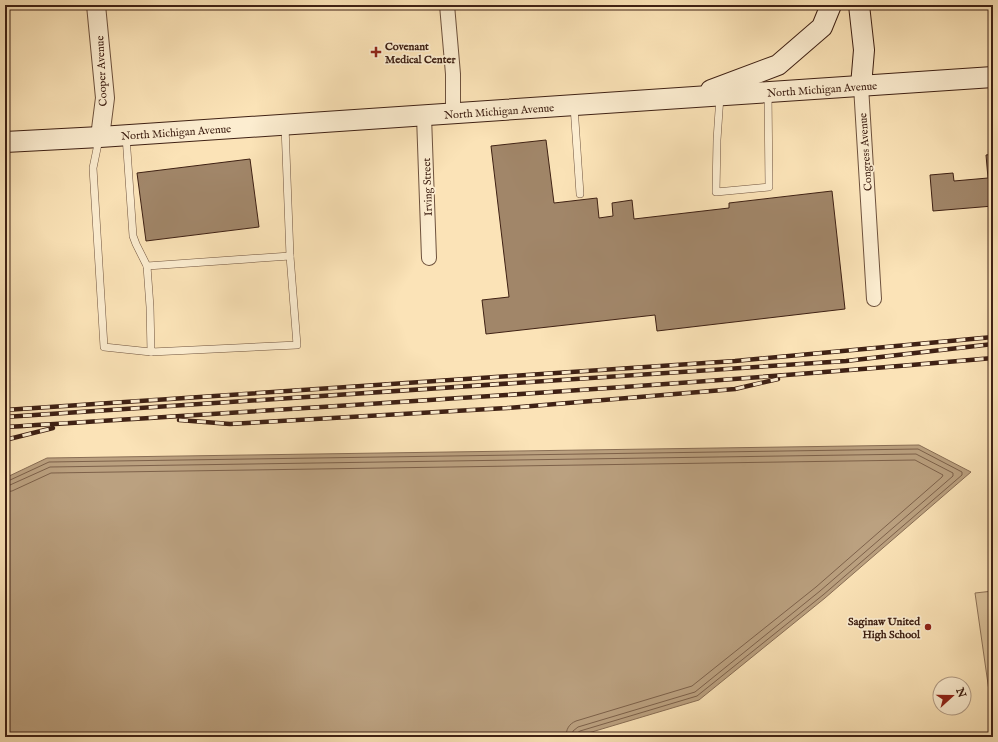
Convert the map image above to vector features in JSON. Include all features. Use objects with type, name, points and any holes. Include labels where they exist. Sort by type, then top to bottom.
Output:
[{"type":"main road","points":[[688,98],[778,65],[822,27],[831,5]]},
{"type":"main road","name":"Congress Avenue","points":[[859,5],[864,50],[861,86]]},
{"type":"main road","name":"North Michigan Avenue","points":[[5,142],[424,116],[993,77]]},
{"type":"street","name":"Cooper Avenue","points":[[96,5],[105,98],[100,137]]},
{"type":"street","points":[[447,5],[453,74],[453,114]]},
{"type":"street","name":"Congress Avenue","points":[[861,86],[874,298]]},
{"type":"street","name":"Irving Street","points":[[424,116],[429,258]]},
{"type":"lane","points":[[720,96],[716,192],[769,187],[768,92]]},
{"type":"lane","points":[[574,106],[580,194]]},
{"type":"lane","points":[[100,137],[93,168],[104,347],[151,352],[297,345],[290,256],[285,125]]},
{"type":"lane","points":[[126,135],[133,236],[147,266],[151,352]]},
{"type":"lane","points":[[147,266],[290,256]]},
{"type":"shaded area","points":[[993,591],[993,719],[975,593]]},
{"type":"water","points":[[919,445],[971,472],[825,598],[699,700],[575,737],[5,737],[5,478],[47,458]]},
{"type":"building","points":[[546,140],[554,203],[597,198],[599,218],[613,216],[612,203],[632,200],[634,219],[729,208],[729,203],[832,191],[845,309],[657,331],[655,315],[486,334],[482,300],[509,297],[491,146]]},
{"type":"building","points":[[993,154],[993,206],[933,211],[930,175],[953,173],[954,181],[988,178],[986,155]]},
{"type":"building","points":[[250,159],[259,227],[146,241],[137,173]]},
{"type":"railway","points":[[5,410],[735,361],[993,337]]},
{"type":"railway","points":[[5,417],[846,361],[993,344]]},
{"type":"railway","points":[[5,427],[623,387],[993,358]]},
{"type":"railway","points":[[179,420],[230,424],[507,408],[735,389],[778,379]]},
{"type":"railway","points":[[5,440],[53,428]]},
{"type":"place","name":"Covenant Medical Center","points":[[376,52]]},
{"type":"place","name":"Saginaw United High School","points":[[928,627]]}]
